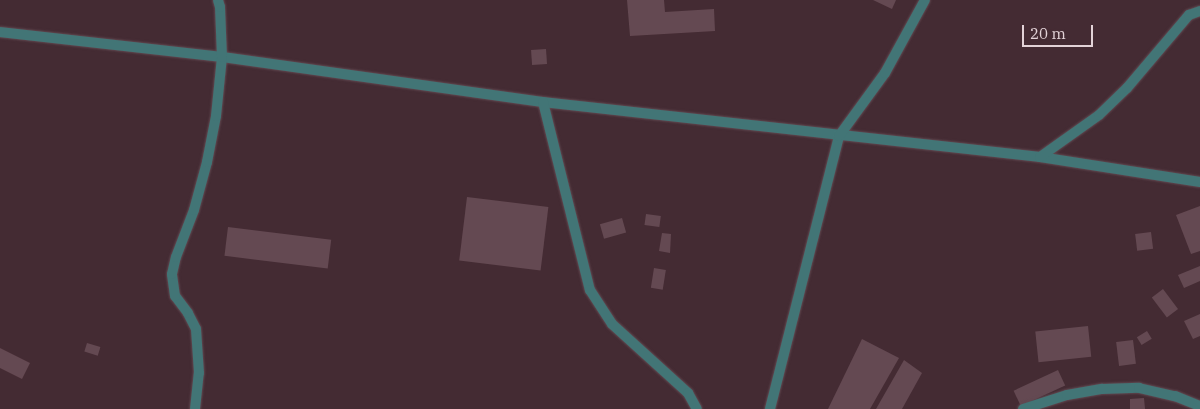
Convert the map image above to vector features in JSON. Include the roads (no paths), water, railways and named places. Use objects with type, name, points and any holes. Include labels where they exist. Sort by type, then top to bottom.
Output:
[{"type":"street","points":[[195,409],[199,373],[196,329],[188,313],[175,296],[172,274],[176,257],[194,210],[207,162],[216,116],[222,57],[220,7],[218,0]]},
{"type":"street","points":[[770,409],[839,136],[885,73],[925,0]]},
{"type":"street","points":[[1040,157],[1099,115],[1127,88],[1189,15],[1200,11]]},
{"type":"street","points":[[0,32],[222,57],[543,102],[1040,157],[1200,182]]},
{"type":"street","points":[[543,102],[590,290],[612,324],[688,394],[697,409]]},
{"type":"street","points":[[1023,409],[1067,395],[1102,389],[1139,388],[1175,396],[1200,406]]}]
